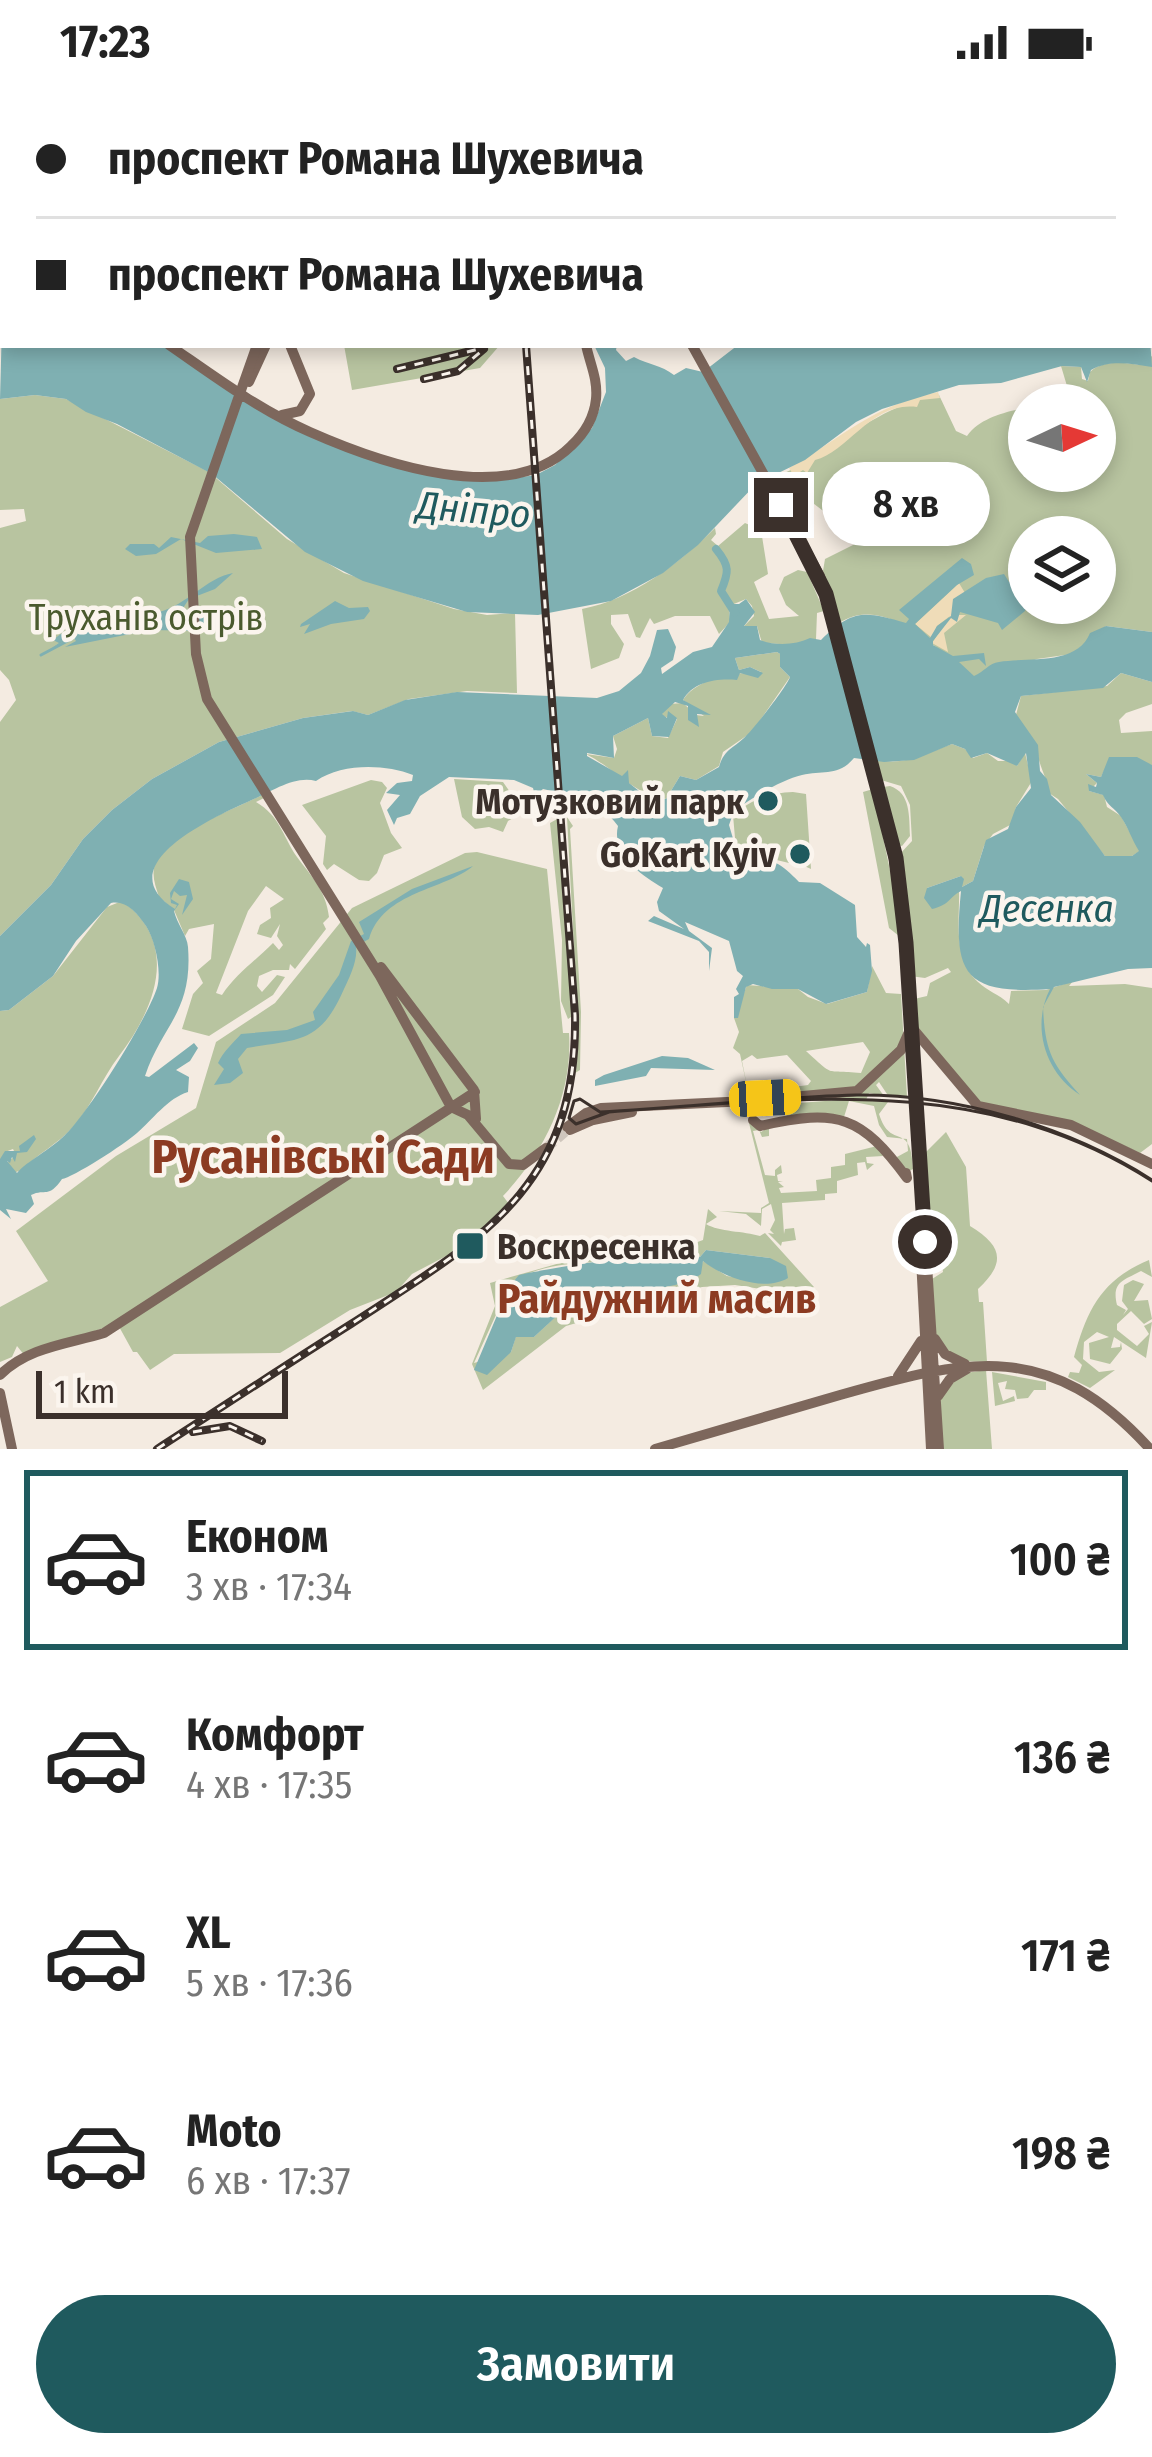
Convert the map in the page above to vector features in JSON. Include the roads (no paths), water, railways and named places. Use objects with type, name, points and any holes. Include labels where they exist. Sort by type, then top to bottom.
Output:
[{"type":"main road","points":[[176,348],[279,417],[312,433],[422,470],[483,476],[538,469],[558,458],[582,434],[597,392],[585,348]]},
{"type":"main road","points":[[177,348],[282,415],[326,435],[431,467],[484,472],[537,466],[572,440],[590,414],[593,384],[585,348]]},
{"type":"main road","points":[[260,348],[195,539],[202,671],[220,715],[483,1131],[508,1156],[531,1156],[548,1145]]},
{"type":"main road","points":[[260,348],[190,537],[199,673],[219,722],[366,949]]},
{"type":"main road","points":[[282,415],[298,413],[309,398],[308,384],[291,348]]},
{"type":"main road","points":[[692,348],[816,577],[879,793],[896,880],[910,1027],[935,1445]]},
{"type":"main road","points":[[382,975],[465,1104]]},
{"type":"main road","points":[[910,1027],[905,1052],[909,1174],[923,1255]]},
{"type":"main road","points":[[910,1027],[978,1106],[1071,1125],[1152,1164]]},
{"type":"main road","points":[[759,1115],[857,1091],[905,1052]]},
{"type":"main road","points":[[0,1375],[14,1362],[50,1346],[104,1333],[465,1104]]},
{"type":"main road","points":[[566,1130],[596,1109],[835,1118],[866,1130],[909,1174]]},
{"type":"main road","points":[[928,1332],[946,1354],[968,1367]]},
{"type":"main road","points":[[665,1449],[787,1418],[893,1381],[928,1332]]},
{"type":"main road","points":[[932,1401],[950,1379],[968,1367]]},
{"type":"main road","points":[[655,1449],[804,1400],[968,1367],[1011,1369],[1072,1387],[1102,1406],[1148,1449]]},
{"type":"main road","points":[[893,1381],[916,1385],[932,1401]]},
{"type":"main road","points":[[0,1394],[12,1449]]},
{"type":"water","name":"Дніпро","points":[[1,348],[166,348],[232,392],[395,467],[515,478],[536,475],[555,465],[592,428],[606,392],[605,368],[595,348],[616,348],[626,361],[634,357],[674,375],[686,368],[703,372],[734,348],[1151,348],[1152,367],[1106,364],[1091,370],[1087,382],[1081,367],[1062,366],[1001,383],[959,385],[882,409],[805,460],[756,484],[698,545],[663,573],[611,601],[538,615],[467,612],[363,581],[305,552],[212,474],[117,424],[66,399],[35,395],[0,399]]},
{"type":"water","points":[[234,534],[257,537],[262,549],[216,553],[181,539],[200,543],[208,536]]},
{"type":"water","points":[[171,537],[181,539],[156,554],[136,556],[125,549],[130,544],[159,548]]},
{"type":"water","name":"Десенка","points":[[962,558],[971,564],[974,575],[915,624],[930,638],[951,616],[953,599],[986,578],[1004,574],[1009,624],[1002,630],[998,623],[960,612],[957,622],[951,618],[933,641],[953,656],[984,653],[986,666],[979,659],[959,662],[974,676],[995,663],[1074,651],[1090,633],[1106,626],[1152,632],[1152,682],[1121,673],[1103,688],[1021,696],[1015,712],[1038,745],[1040,771],[1051,795],[1080,822],[1105,856],[1132,856],[1139,851],[1103,795],[1089,791],[1088,784],[1096,787],[1097,783],[1086,774],[1101,777],[1109,757],[1137,757],[1152,765],[1152,968],[1054,987],[1044,1005],[1050,989],[998,988],[970,973],[959,942],[961,891],[932,909],[924,898],[927,888],[961,876],[962,887],[973,881],[986,840],[1008,829],[1016,807],[1031,788],[1026,753],[1017,766],[987,753],[971,758],[965,749],[952,744],[914,760],[854,758],[836,770],[785,781],[734,811],[729,825],[737,852],[776,863],[799,882],[820,883],[855,905],[857,937],[866,947],[870,945],[872,971],[867,992],[826,1004],[798,989],[753,984],[746,987],[738,1018],[734,1018],[734,997],[743,976],[737,971],[729,941],[685,922],[689,931],[712,948],[709,971],[709,952],[699,941],[648,921],[654,916],[684,929],[659,911],[663,888],[630,863],[619,846],[618,826],[594,804],[543,789],[535,796],[533,788],[514,780],[449,777],[420,796],[410,814],[397,818],[394,825],[387,810],[400,795],[386,793],[397,783],[412,781],[413,775],[377,767],[351,768],[316,781],[284,785],[216,817],[159,859],[152,876],[157,892],[175,909],[177,905],[171,903],[170,893],[179,879],[189,882],[193,899],[182,915],[187,895],[174,891],[171,899],[179,904],[174,911],[188,947],[186,987],[145,1076],[194,1043],[198,1048],[190,1061],[176,1070],[189,1077],[188,1092],[111,1152],[62,1179],[50,1191],[31,1195],[34,1204],[26,1213],[6,1209],[11,1219],[0,1210],[0,1159],[5,1151],[20,1151],[19,1146],[34,1135],[27,1152],[17,1153],[15,1162],[12,1157],[7,1161],[17,1173],[75,1123],[142,1021],[159,973],[146,926],[126,906],[111,903],[76,941],[53,976],[9,1010],[0,1011],[0,936],[51,885],[83,839],[152,779],[219,742],[303,718],[353,711],[368,715],[405,700],[457,692],[597,698],[619,691],[641,673],[657,630],[668,629],[676,647],[673,660],[661,668],[662,674],[693,652],[712,647],[729,622],[730,604],[746,599],[755,612],[744,626],[757,626],[760,640],[779,644],[821,640],[860,615],[906,623],[909,619],[899,610]],"holes":[[[777,652],[780,667],[790,677],[761,719],[726,753],[719,767],[696,780],[680,776],[666,799],[648,798],[629,783],[628,770],[622,776],[587,756],[614,758],[613,736],[648,718],[652,736],[669,737],[677,718],[668,711],[667,718],[662,714],[675,702],[688,706],[688,720],[699,727],[697,714],[711,715],[683,700],[693,689],[713,681],[737,680],[740,673],[758,678],[763,673],[750,667],[739,670],[735,658]]]},
{"type":"water","points":[[233,573],[215,589],[189,599],[183,608],[187,610],[181,616],[217,618],[224,624],[208,631],[150,630],[65,647],[76,641],[73,636],[49,650],[59,643],[53,640],[78,625],[159,612]]},
{"type":"water","points":[[335,601],[370,611],[364,619],[304,634],[310,624],[301,624]]},
{"type":"water","points":[[473,866],[387,911],[369,939],[356,946],[344,989],[316,1029],[294,1040],[247,1048],[238,1059],[243,1073],[230,1083],[214,1085],[224,1069],[220,1059],[241,1034],[287,1030],[315,1020],[313,1012],[339,975],[351,941],[364,934],[359,922],[412,889]]},
{"type":"water","points":[[1043,1010],[1051,1055],[1080,1095],[1050,1062]]},
{"type":"water","points":[[662,1056],[688,1058],[715,1070],[651,1068],[646,1076],[595,1086],[595,1080],[604,1075]]},
{"type":"water","points":[[706,1250],[770,1258],[786,1266],[788,1278],[768,1284],[745,1281],[703,1261],[701,1274],[677,1285],[631,1290],[588,1287],[534,1337],[516,1337],[511,1352],[487,1375],[474,1370],[509,1287],[519,1275],[641,1256],[700,1257]]},
{"type":"waterway","points":[[716,549],[727,569],[721,591],[735,613]]},
{"type":"waterway","points":[[41,655],[75,637]]},
{"type":"tunnel","points":[[546,1148],[565,1132]]},
{"type":"tram line","points":[[1152,1180],[1119,1161],[1084,1144],[1048,1129],[933,1100],[824,1096],[600,1112],[580,1099],[574,1101],[569,1118],[576,1124],[609,1112],[820,1099],[956,1108],[1023,1123],[1088,1146],[1152,1181]]},
{"type":"railway","points":[[157,1449],[398,1294],[479,1235],[539,1167],[559,1124],[572,1075],[575,1015],[526,348]]},
{"type":"railway","points":[[397,369],[479,349]]},
{"type":"railway","points":[[424,379],[458,371],[484,349]]},
{"type":"railway","points":[[193,1432],[230,1426],[262,1441]]},
{"type":"place","name":"Мотузковий парк","points":[[768,801]]},
{"type":"place","name":"GoKart Kyiv","points":[[800,854]]},
{"type":"place","name":"Воскресенка","points":[[470,1246]]},
{"type":"district","name":"Русанівські Сади","points":[[323,1156]]},
{"type":"district","name":"Райдужний масив","points":[[657,1298]]},
{"type":"park label","name":"Труханів острів","points":[[146,617]]}]
